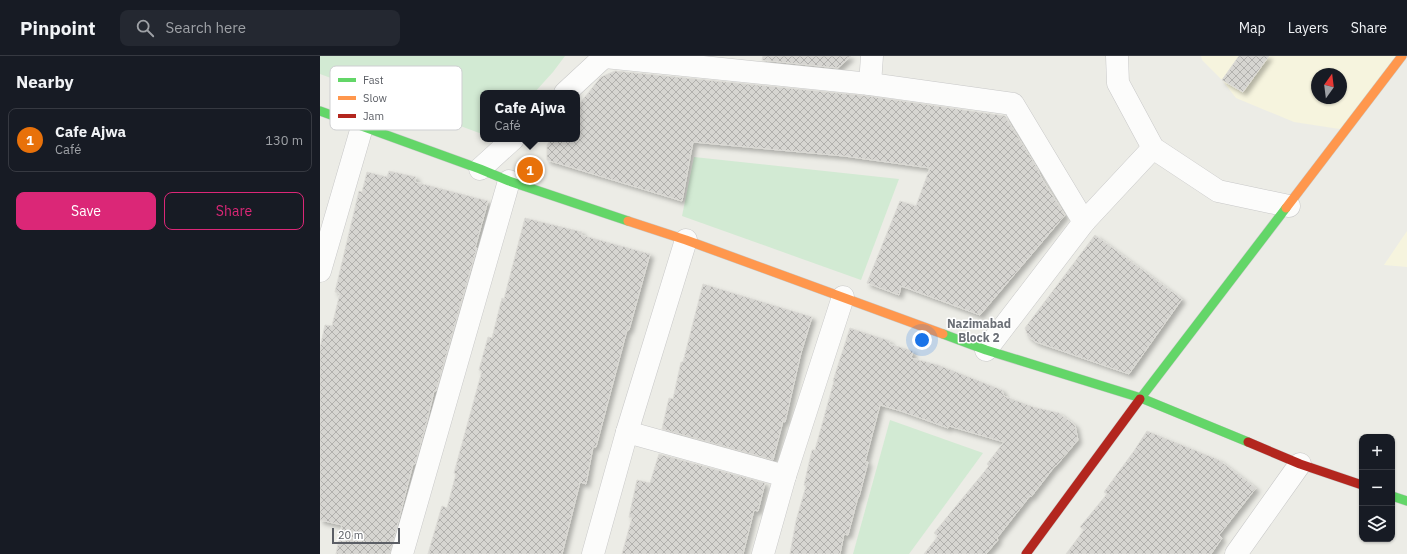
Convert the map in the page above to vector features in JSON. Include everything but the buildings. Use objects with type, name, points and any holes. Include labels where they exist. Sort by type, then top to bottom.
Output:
[{"type":"street","points":[[870,84],[872,56]]},
{"type":"street","points":[[1117,56],[1118,83],[1153,148],[1218,191],[1289,206]]},
{"type":"street","points":[[1026,554],[1141,398],[1402,56]]},
{"type":"street","points":[[568,90],[605,57],[870,84],[1013,104],[1084,222]]},
{"type":"street","points":[[320,111],[330,115]]},
{"type":"street","points":[[320,271],[361,130]]},
{"type":"street","points":[[370,130],[480,169],[509,181],[686,240],[986,350],[1141,398],[1300,464],[1359,484]]},
{"type":"street","points":[[480,169],[510,142]]},
{"type":"street","points":[[986,350],[1084,222],[1153,148]]},
{"type":"street","points":[[402,554],[509,181]]},
{"type":"street","points":[[593,554],[627,432],[686,240]]},
{"type":"street","points":[[764,554],[785,476],[844,297]]},
{"type":"street","points":[[627,432],[785,476]]},
{"type":"street","points":[[1236,554],[1300,464]]},
{"type":"street","points":[[1395,497],[1407,501]]},
{"type":"shaded area","points":[[1201,56],[1402,56],[1346,130],[1294,122],[1236,98],[1222,80],[1202,60]]},
{"type":"shaded area","points":[[1407,231],[1407,267],[1384,265]]},
{"type":"green space","points":[[320,56],[565,56],[537,90],[480,90],[480,133],[462,127],[462,66],[330,66],[330,78],[320,74]]},
{"type":"green space","points":[[694,157],[899,179],[861,280],[682,216]]},
{"type":"green space","points":[[890,420],[983,453],[909,554],[853,554]]},
{"type":"traffic: fast","points":[[320,111],[330,115]]},
{"type":"traffic: fast","points":[[372,130],[509,181],[628,221]]},
{"type":"traffic: fast","points":[[1140,399],[1286,208]]},
{"type":"traffic: fast","points":[[943,334],[986,350],[1141,398],[1248,442]]},
{"type":"traffic: fast","points":[[1395,497],[1407,501]]},
{"type":"traffic: slow","points":[[1286,208],[1402,56]]},
{"type":"traffic: slow","points":[[628,221],[686,240],[943,334]]},
{"type":"traffic: jam","points":[[1026,554],[1140,399]]},
{"type":"traffic: jam","points":[[1248,442],[1300,464],[1359,484]]},
{"type":"place","name":"Cafe Ajwa","points":[[530,170]]},
{"type":"district","name":"Nazimabad Block 2","points":[[979,330]]}]
